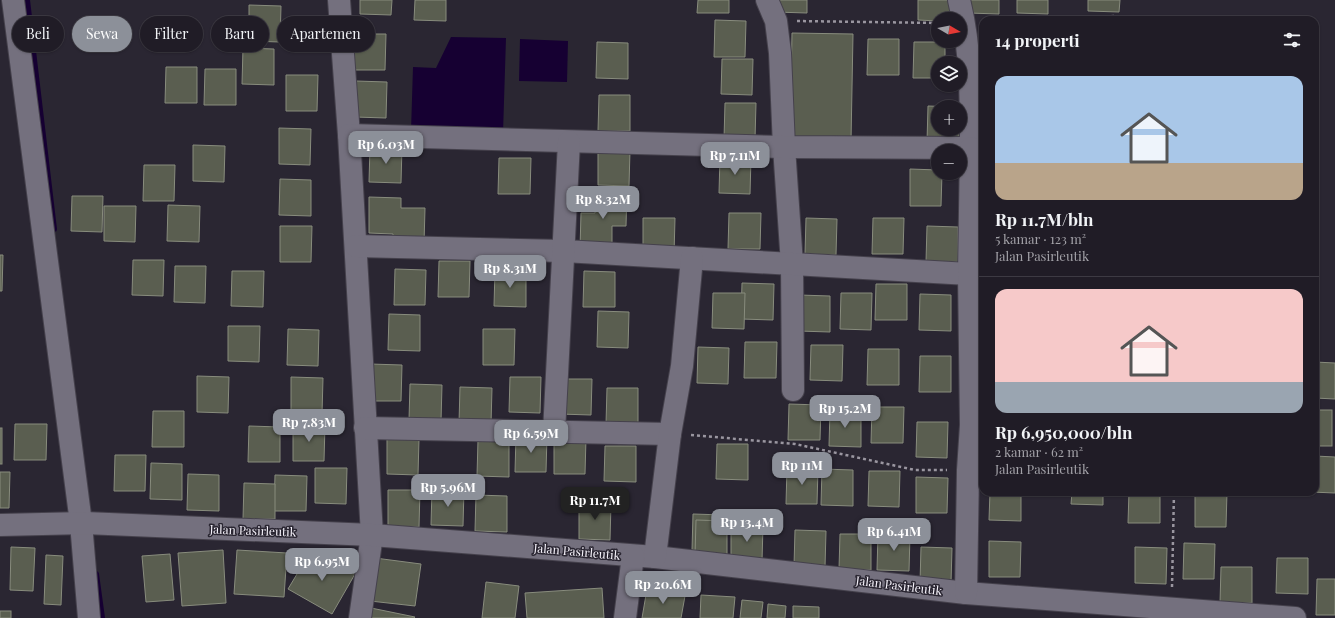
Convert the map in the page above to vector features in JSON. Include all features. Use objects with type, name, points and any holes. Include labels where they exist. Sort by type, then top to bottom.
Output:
[{"type":"street","points":[[13,0],[83,523],[89,618]]},
{"type":"street","points":[[339,0],[356,246],[372,535],[360,618]]},
{"type":"street","points":[[767,0],[776,21],[780,53],[784,147],[792,264],[792,390]]},
{"type":"street","points":[[959,0],[965,23],[971,89],[969,274],[971,425],[968,470],[966,593]]},
{"type":"street","points":[[349,135],[784,147],[971,148]]},
{"type":"street","points":[[554,432],[569,142]]},
{"type":"street","points":[[356,246],[564,251],[969,274]]},
{"type":"street","points":[[655,557],[670,434],[682,366],[692,258]]},
{"type":"street","points":[[366,428],[670,434]]},
{"type":"street","name":"Jalan Pasirleutik","points":[[0,525],[83,523],[372,535],[655,557],[966,593],[1295,618]]},
{"type":"street","points":[[625,618],[633,556]]},
{"type":"path","points":[[776,21],[931,23]]},
{"type":"path","points":[[670,434],[795,444],[915,470],[968,470]]},
{"type":"path","points":[[1171,608],[1174,496]]},
{"type":"shaded area","points":[[451,37],[506,38],[503,133],[411,131],[413,67],[436,68]]},
{"type":"shaded area","points":[[520,39],[568,41],[567,82],[519,81]]},
{"type":"building","points":[[360,0],[392,0],[391,15],[360,14]]},
{"type":"building","points":[[415,0],[446,0],[446,21],[414,20]]},
{"type":"building","points":[[698,0],[729,0],[729,13],[697,13]]},
{"type":"building","points":[[776,0],[807,0],[807,13],[775,12]]},
{"type":"building","points":[[918,0],[950,0],[949,12],[931,12],[931,21],[918,20]]},
{"type":"building","points":[[968,0],[999,0],[999,14],[968,13]]},
{"type":"building","points":[[1017,0],[1048,0],[1048,14],[1017,13]]},
{"type":"building","points":[[1088,0],[1120,0],[1119,12],[1088,11]]},
{"type":"building","points":[[249,5],[281,6],[281,16],[277,16],[277,42],[269,42],[269,16],[249,16]]},
{"type":"building","points":[[715,20],[746,21],[745,57],[714,57]]},
{"type":"building","points":[[792,33],[853,34],[851,141],[790,141]]},
{"type":"building","points":[[375,34],[386,34],[385,70],[354,70],[354,52],[375,52]]},
{"type":"building","points":[[868,39],[899,39],[899,75],[867,75]]},
{"type":"building","points":[[597,42],[628,43],[628,79],[596,78]]},
{"type":"building","points":[[914,42],[931,42],[931,48],[945,48],[945,56],[931,56],[931,78],[913,78]]},
{"type":"building","points":[[269,49],[274,49],[274,85],[242,84],[243,52],[269,52]]},
{"type":"building","points":[[722,59],[753,59],[752,95],[721,94]]},
{"type":"building","points":[[166,67],[197,67],[197,103],[165,103]]},
{"type":"building","points":[[205,69],[236,69],[236,105],[204,105]]},
{"type":"building","points":[[286,75],[318,75],[317,111],[286,111]]},
{"type":"building","points":[[356,81],[387,82],[386,118],[355,117]]},
{"type":"building","points":[[599,95],[630,95],[630,131],[598,131]]},
{"type":"building","points":[[725,103],[756,103],[755,139],[724,139]]},
{"type":"building","points":[[928,106],[931,106],[931,136],[959,136],[959,143],[927,142]]},
{"type":"building","points":[[279,128],[311,129],[310,165],[279,164]]},
{"type":"building","points":[[193,145],[225,146],[224,182],[193,181]]},
{"type":"building","points":[[370,147],[402,147],[401,183],[369,182]]},
{"type":"building","points":[[598,149],[630,150],[629,186],[598,185]]},
{"type":"building","points":[[720,157],[751,158],[750,194],[719,193]]},
{"type":"building","points":[[499,158],[531,158],[530,194],[498,194]]},
{"type":"building","points":[[144,165],[175,165],[174,201],[143,201]]},
{"type":"building","points":[[910,169],[931,170],[931,180],[942,180],[941,206],[910,206]]},
{"type":"building","points":[[280,179],[311,180],[311,216],[279,215]]},
{"type":"building","points":[[595,190],[627,191],[626,226],[612,226],[612,250],[580,249],[581,213],[595,213]]},
{"type":"building","points":[[72,196],[103,196],[102,232],[71,231]]},
{"type":"building","points":[[369,197],[401,198],[401,208],[425,208],[424,244],[393,244],[393,234],[369,233]]},
{"type":"building","points":[[168,205],[200,206],[199,242],[167,241]]},
{"type":"building","points":[[104,206],[136,206],[135,242],[104,241]]},
{"type":"building","points":[[729,213],[761,213],[760,249],[728,249]]},
{"type":"building","points":[[643,218],[675,218],[674,255],[643,254]]},
{"type":"building","points":[[806,218],[837,219],[836,255],[805,254]]},
{"type":"building","points":[[873,218],[904,218],[903,254],[872,254]]},
{"type":"building","points":[[280,226],[312,226],[311,262],[280,262]]},
{"type":"building","points":[[927,226],[958,227],[958,262],[926,262]]},
{"type":"building","points":[[0,255],[3,255],[2,291],[0,291]]},
{"type":"building","points":[[133,260],[164,260],[163,296],[132,295]]},
{"type":"building","points":[[439,261],[470,261],[469,297],[438,297]]},
{"type":"building","points":[[175,266],[206,266],[205,303],[174,302]]},
{"type":"building","points":[[395,269],[426,270],[425,305],[394,305]]},
{"type":"building","points":[[495,270],[526,271],[526,307],[494,306]]},
{"type":"building","points":[[232,271],[264,271],[263,307],[231,306]]},
{"type":"building","points":[[584,271],[615,272],[615,307],[583,307]]},
{"type":"building","points":[[742,283],[774,284],[773,320],[741,319]]},
{"type":"building","points":[[876,284],[907,284],[907,320],[875,320]]},
{"type":"building","points":[[713,293],[745,293],[744,329],[712,328]]},
{"type":"building","points":[[841,293],[872,293],[871,330],[840,329]]},
{"type":"building","points":[[920,294],[951,295],[951,331],[919,330]]},
{"type":"building","points":[[799,295],[830,296],[830,332],[798,331]]},
{"type":"building","points":[[598,311],[629,312],[628,348],[597,347]]},
{"type":"building","points":[[389,314],[420,315],[420,351],[388,350]]},
{"type":"building","points":[[228,326],[260,326],[259,362],[228,361]]},
{"type":"building","points":[[288,329],[319,330],[318,366],[287,365]]},
{"type":"building","points":[[483,329],[515,329],[514,365],[483,365]]},
{"type":"building","points":[[745,342],[777,342],[776,378],[744,378]]},
{"type":"building","points":[[811,345],[843,345],[842,381],[810,380]]},
{"type":"building","points":[[698,347],[729,348],[728,384],[697,383]]},
{"type":"building","points":[[868,349],[899,349],[899,385],[867,385]]},
{"type":"building","points":[[920,356],[951,356],[951,392],[919,392]]},
{"type":"building","points":[[1319,362],[1335,363],[1335,399],[1319,398]]},
{"type":"building","points":[[370,364],[402,365],[401,401],[370,401]]},
{"type":"building","points":[[197,376],[229,377],[228,413],[197,412]]},
{"type":"building","points":[[291,377],[323,378],[322,414],[291,413]]},
{"type":"building","points":[[510,377],[541,377],[540,413],[509,412]]},
{"type":"building","points":[[560,379],[592,379],[591,415],[559,414]]},
{"type":"building","points":[[410,384],[442,385],[441,421],[409,420]]},
{"type":"building","points":[[460,387],[492,388],[491,424],[459,423]]},
{"type":"building","points":[[607,388],[638,388],[638,424],[606,424]]},
{"type":"building","points":[[789,404],[821,405],[820,440],[788,440]]},
{"type":"building","points":[[872,407],[904,407],[903,443],[871,443]]},
{"type":"building","points":[[830,410],[861,411],[861,447],[829,446]]},
{"type":"building","points":[[1319,410],[1332,410],[1332,446],[1319,446]]},
{"type":"building","points":[[153,411],[184,411],[184,447],[152,447]]},
{"type":"building","points":[[917,422],[948,422],[947,458],[916,457]]},
{"type":"building","points":[[15,424],[47,424],[46,460],[14,460]]},
{"type":"building","points":[[293,424],[325,425],[324,461],[293,461]]},
{"type":"building","points":[[249,426],[280,427],[280,462],[248,462]]},
{"type":"building","points":[[0,428],[2,428],[2,464],[0,464]]},
{"type":"building","points":[[516,436],[547,436],[546,472],[515,472]]},
{"type":"building","points":[[387,438],[419,439],[418,475],[387,474]]},
{"type":"building","points":[[554,438],[586,438],[585,474],[554,474]]},
{"type":"building","points":[[478,440],[509,441],[509,477],[477,476]]},
{"type":"building","points":[[717,444],[748,444],[748,480],[716,479]]},
{"type":"building","points":[[605,446],[636,446],[636,482],[604,481]]},
{"type":"building","points":[[115,455],[146,455],[145,491],[114,491]]},
{"type":"building","points":[[1319,456],[1335,457],[1335,493],[1319,492]]},
{"type":"building","points":[[151,463],[182,464],[182,500],[150,499]]},
{"type":"building","points":[[315,468],[347,468],[346,504],[315,503]]},
{"type":"building","points":[[787,468],[818,469],[817,504],[786,504]]},
{"type":"building","points":[[822,469],[853,470],[853,506],[821,505]]},
{"type":"building","points":[[869,471],[900,471],[899,507],[868,506]]},
{"type":"building","points":[[0,472],[10,472],[9,508],[0,508]]},
{"type":"building","points":[[188,474],[219,475],[219,511],[187,510]]},
{"type":"building","points":[[275,475],[307,476],[306,511],[274,511]]},
{"type":"building","points":[[916,477],[948,478],[947,513],[916,513]]},
{"type":"building","points":[[244,483],[275,484],[275,519],[243,519]]},
{"type":"building","points":[[388,490],[420,490],[419,527],[388,526]]},
{"type":"building","points":[[432,490],[464,490],[463,526],[431,525]]},
{"type":"building","points":[[476,495],[507,496],[507,532],[475,531]]},
{"type":"building","points":[[990,496],[1021,496],[1021,521],[989,520]]},
{"type":"building","points":[[1072,496],[1103,496],[1103,505],[1071,504]]},
{"type":"building","points":[[1129,496],[1160,496],[1160,523],[1128,523]]},
{"type":"building","points":[[1195,496],[1227,496],[1226,527],[1195,527]]},
{"type":"building","points":[[579,503],[611,504],[610,540],[579,539]]},
{"type":"building","points":[[693,514],[724,515],[723,551],[692,550]]},
{"type":"building","points":[[696,520],[727,521],[727,556],[695,556]]},
{"type":"building","points":[[731,525],[763,526],[762,561],[731,561]]},
{"type":"building","points":[[795,530],[826,531],[825,567],[794,566]]},
{"type":"building","points":[[840,534],[871,534],[871,570],[839,569]]},
{"type":"building","points":[[878,534],[910,535],[909,571],[877,570]]},
{"type":"building","points":[[989,541],[1021,542],[1020,577],[989,577]]},
{"type":"building","points":[[1184,543],[1215,544],[1214,579],[1183,579]]},
{"type":"building","points":[[11,547],[35,548],[33,591],[10,590]]},
{"type":"building","points":[[921,547],[952,548],[951,583],[920,583]]},
{"type":"building","points":[[1135,547],[1167,548],[1166,584],[1135,583]]},
{"type":"building","points":[[312,549],[355,574],[332,614],[288,589]]},
{"type":"building","points":[[223,550],[226,603],[182,606],[178,553]]},
{"type":"building","points":[[237,550],[287,553],[284,597],[234,594]]},
{"type":"building","points":[[170,554],[174,600],[146,602],[142,556]]},
{"type":"building","points":[[46,555],[63,556],[61,605],[44,604]]},
{"type":"building","points":[[375,558],[421,564],[415,606],[370,601]]},
{"type":"building","points":[[1277,558],[1308,558],[1308,594],[1276,593]]},
{"type":"building","points":[[1221,567],[1252,567],[1252,603],[1220,603]]},
{"type":"building","points":[[1317,579],[1335,579],[1335,615],[1316,615]]},
{"type":"building","points":[[486,582],[519,586],[515,618],[482,618]]},
{"type":"building","points":[[602,588],[604,618],[527,618],[525,593]]},
{"type":"building","points":[[647,589],[685,596],[681,618],[642,618]]},
{"type":"building","points":[[701,595],[735,597],[733,618],[700,618]]},
{"type":"building","points":[[742,600],[763,602],[761,618],[740,618]]},
{"type":"building","points":[[768,604],[786,606],[785,618],[767,618]]},
{"type":"building","points":[[793,606],[819,607],[819,618],[793,618]]},
{"type":"building","points":[[371,608],[415,617],[369,618]]},
{"type":"building","points":[[0,611],[11,611],[11,618],[0,618]]},
{"type":"waterway","points":[[27,0],[54,229]]},
{"type":"waterway","points":[[96,574],[102,618]]}]
